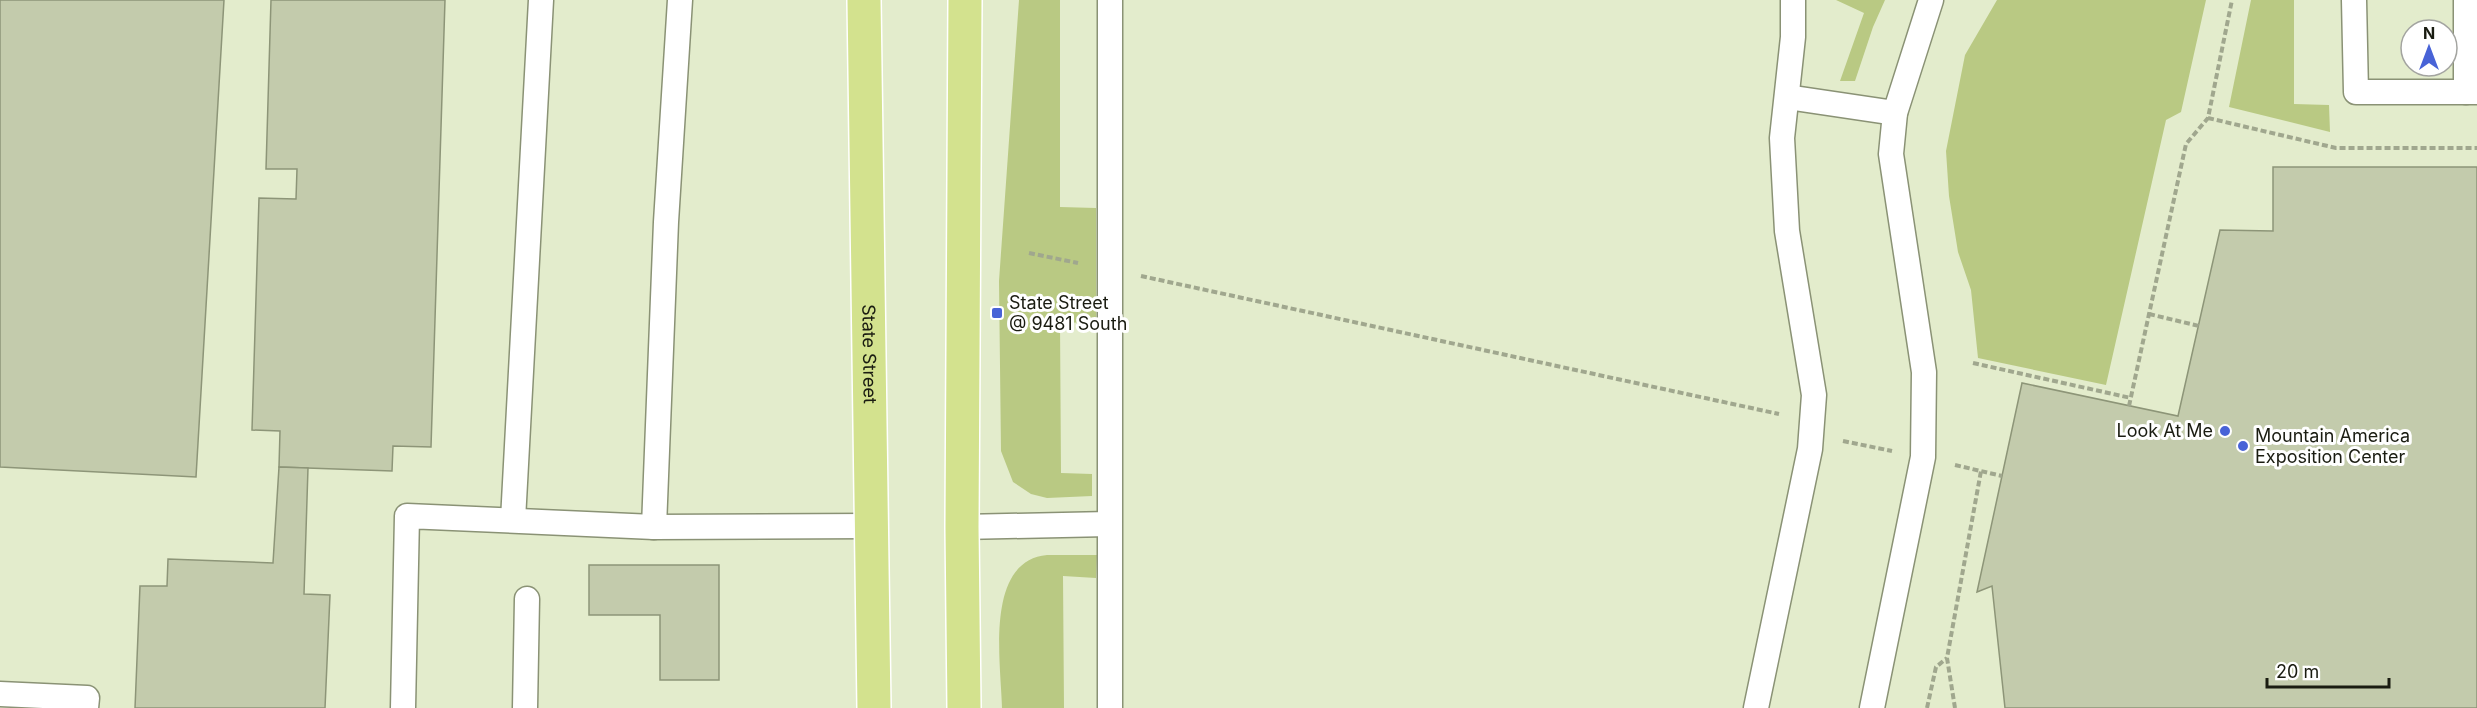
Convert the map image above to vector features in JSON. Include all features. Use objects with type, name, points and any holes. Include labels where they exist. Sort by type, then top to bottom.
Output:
[{"type":"main road","name":"State Street","points":[[864,0],[874,708]]},
{"type":"main road","points":[[964,708],[962,527],[965,0]]},
{"type":"lane","points":[[513,520],[541,0]]},
{"type":"lane","points":[[654,526],[666,222],[680,0]]},
{"type":"lane","points":[[1110,0],[1110,708]]},
{"type":"lane","points":[[1756,708],[1802,491],[1812,427],[1814,395],[1787,231],[1782,138],[1793,37],[1793,0]]},
{"type":"lane","points":[[1872,708],[1923,457],[1924,372],[1891,154],[1895,113],[1931,0]]},
{"type":"lane","points":[[2354,0],[2356,92],[2472,92],[2466,0]]},
{"type":"lane","points":[[1787,97],[1895,113]]},
{"type":"lane","points":[[403,708],[407,516],[654,526],[871,526]]},
{"type":"lane","points":[[962,527],[1109,525]]},
{"type":"lane","points":[[525,708],[527,599]]},
{"type":"lane","points":[[0,694],[87,698],[87,708]]},
{"type":"path","points":[[2129,406],[2186,144],[2208,118],[2232,0]]},
{"type":"path","points":[[2208,118],[2336,148],[2477,148]]},
{"type":"path","points":[[1029,253],[1793,417],[1833,439],[2002,476]]},
{"type":"path","points":[[2149,314],[2199,326]]},
{"type":"path","points":[[1973,363],[2131,398]]},
{"type":"path","points":[[1955,708],[1947,658],[1981,471]]},
{"type":"path","points":[[1927,708],[1936,667],[1947,658]]},
{"type":"green space","points":[[1019,0],[1060,0],[1060,207],[1096,208],[1096,322],[1060,323],[1061,473],[1092,474],[1092,496],[1047,498],[1031,494],[1013,482],[1001,451],[999,281]]},
{"type":"green space","points":[[1836,0],[1885,0],[1873,27],[1855,81],[1840,81],[1864,13]]},
{"type":"green space","points":[[1997,0],[2206,0],[2181,112],[2166,120],[2106,385],[1978,358],[1971,290],[1958,252],[1949,196],[1946,151],[1965,55]]},
{"type":"green space","points":[[2251,0],[2294,0],[2294,104],[2329,105],[2330,132],[2229,107]]},
{"type":"green space","points":[[1047,555],[1097,555],[1096,578],[1063,576],[1064,708],[1002,708],[999,641],[1000,617],[1005,594],[1013,575],[1027,561]]},
{"type":"building","points":[[0,0],[224,0],[196,477],[0,467]]},
{"type":"building","points":[[271,0],[445,0],[431,447],[393,446],[392,471],[279,467],[280,431],[252,430],[259,198],[296,199],[297,169],[266,169]]},
{"type":"building","name":"Mountain America Exposition Center","points":[[2273,167],[2477,167],[2477,708],[2005,708],[1992,586],[1977,592],[2022,383],[2178,416],[2220,230],[2273,231]]},
{"type":"building","points":[[279,467],[308,468],[304,594],[330,595],[325,708],[135,708],[140,586],[167,586],[168,559],[273,563]]},
{"type":"building","points":[[589,565],[719,565],[719,680],[660,680],[660,615],[589,615]]},
{"type":"place","name":"State Street @ 9481 South","points":[[997,313]]},
{"type":"place","name":"Look At Me","points":[[2225,431]]},
{"type":"place","name":"Mountain America Exposition Center","points":[[2243,446]]}]
